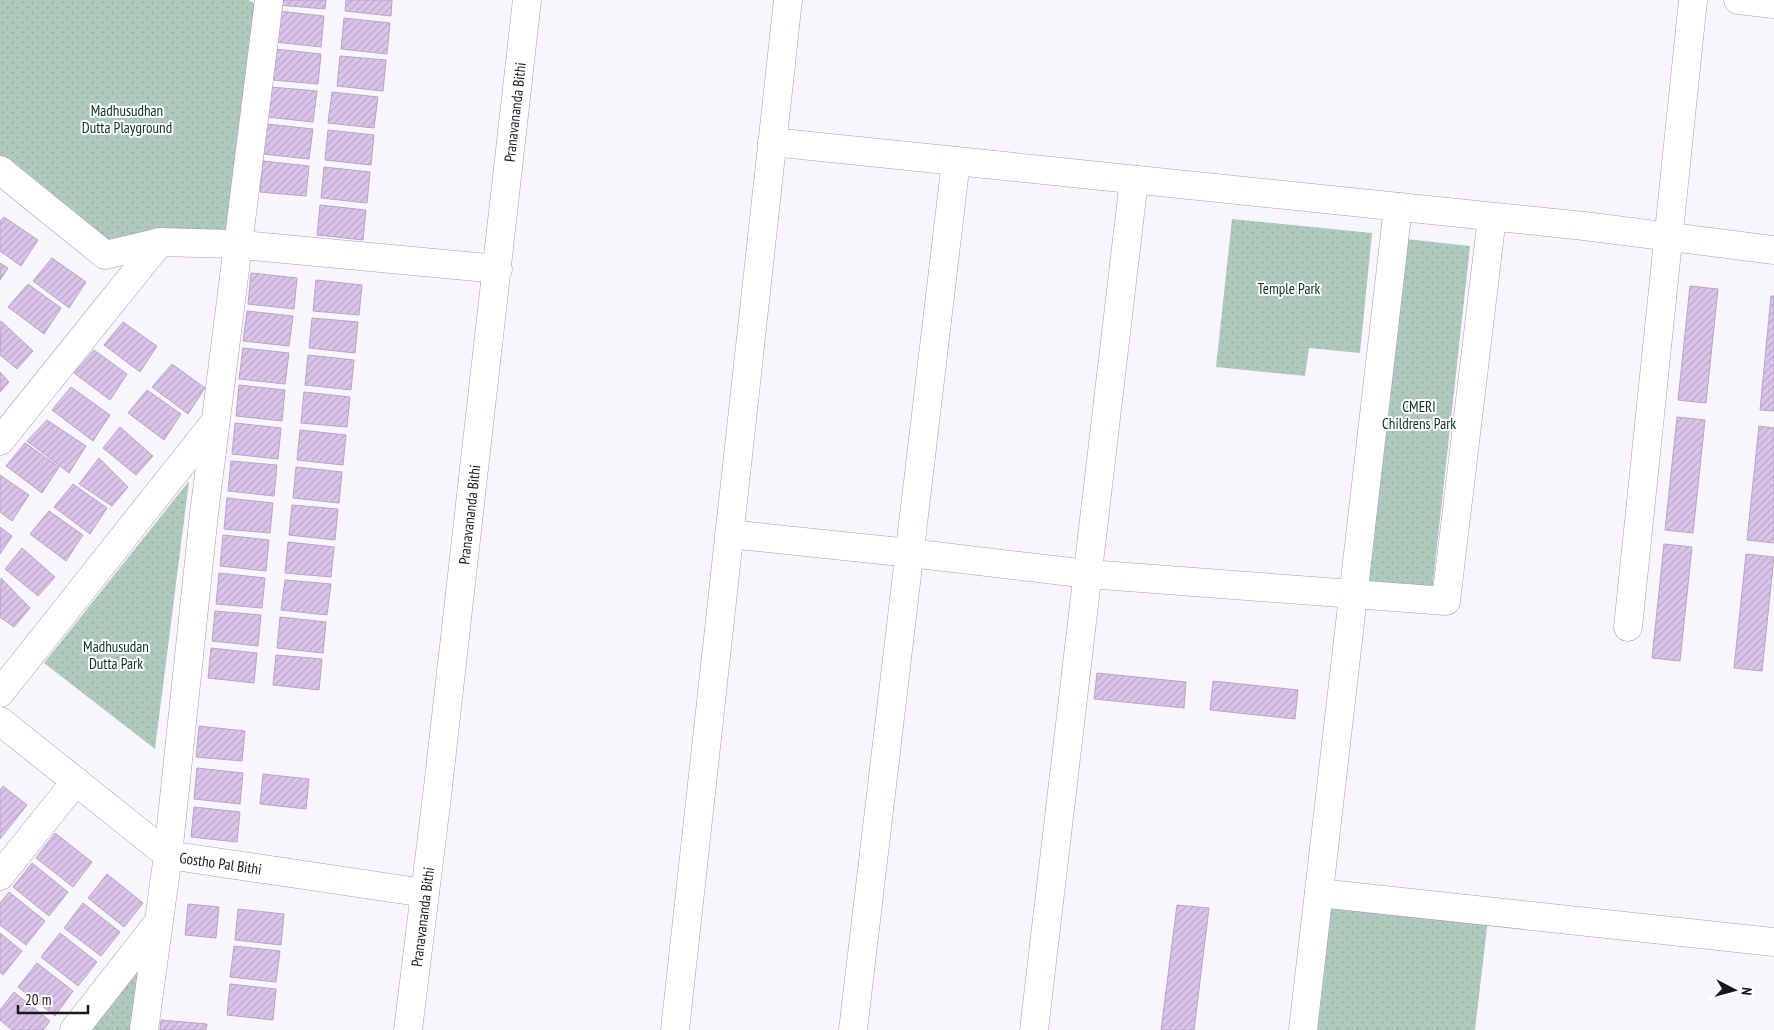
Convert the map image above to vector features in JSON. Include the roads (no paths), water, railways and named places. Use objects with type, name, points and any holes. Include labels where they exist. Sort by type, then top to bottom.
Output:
[{"type":"street","name":"Pranavananda Bithi","points":[[408,1030],[498,269],[527,0]]},
{"type":"street","points":[[674,1030],[788,0]]},
{"type":"street","points":[[1628,628],[1670,237],[1693,0]]},
{"type":"street","points":[[1738,0],[1774,4]]},
{"type":"street","points":[[144,1030],[168,855],[203,523],[238,245],[265,2]]},
{"type":"street","points":[[772,142],[1492,217],[1774,250]]},
{"type":"street","points":[[853,1030],[956,161]]},
{"type":"street","points":[[1,173],[105,255],[160,242],[238,245],[498,269]]},
{"type":"street","points":[[1034,1030],[1134,180]]},
{"type":"street","points":[[1303,1030],[1398,207]]},
{"type":"street","points":[[729,534],[1088,574],[1446,601],[1492,217]]},
{"type":"street","points":[[0,441],[160,242]]},
{"type":"street","points":[[0,693],[216,421]]},
{"type":"street","name":"Gostho Pal Bithi","points":[[0,721],[168,855],[425,893]]},
{"type":"street","points":[[0,876],[76,782]]},
{"type":"street","points":[[1319,893],[1774,942]]},
{"type":"street","points":[[74,1030],[158,924]]},
{"type":"park label","name":"Madhusudhan Dutta Playground","points":[[127,118]]},
{"type":"park label","name":"Temple Park","points":[[1289,288]]},
{"type":"park label","name":"CMERI Childrens Park","points":[[1419,414]]},
{"type":"park label","name":"Madhusudan Dutta Park","points":[[116,654]]}]
